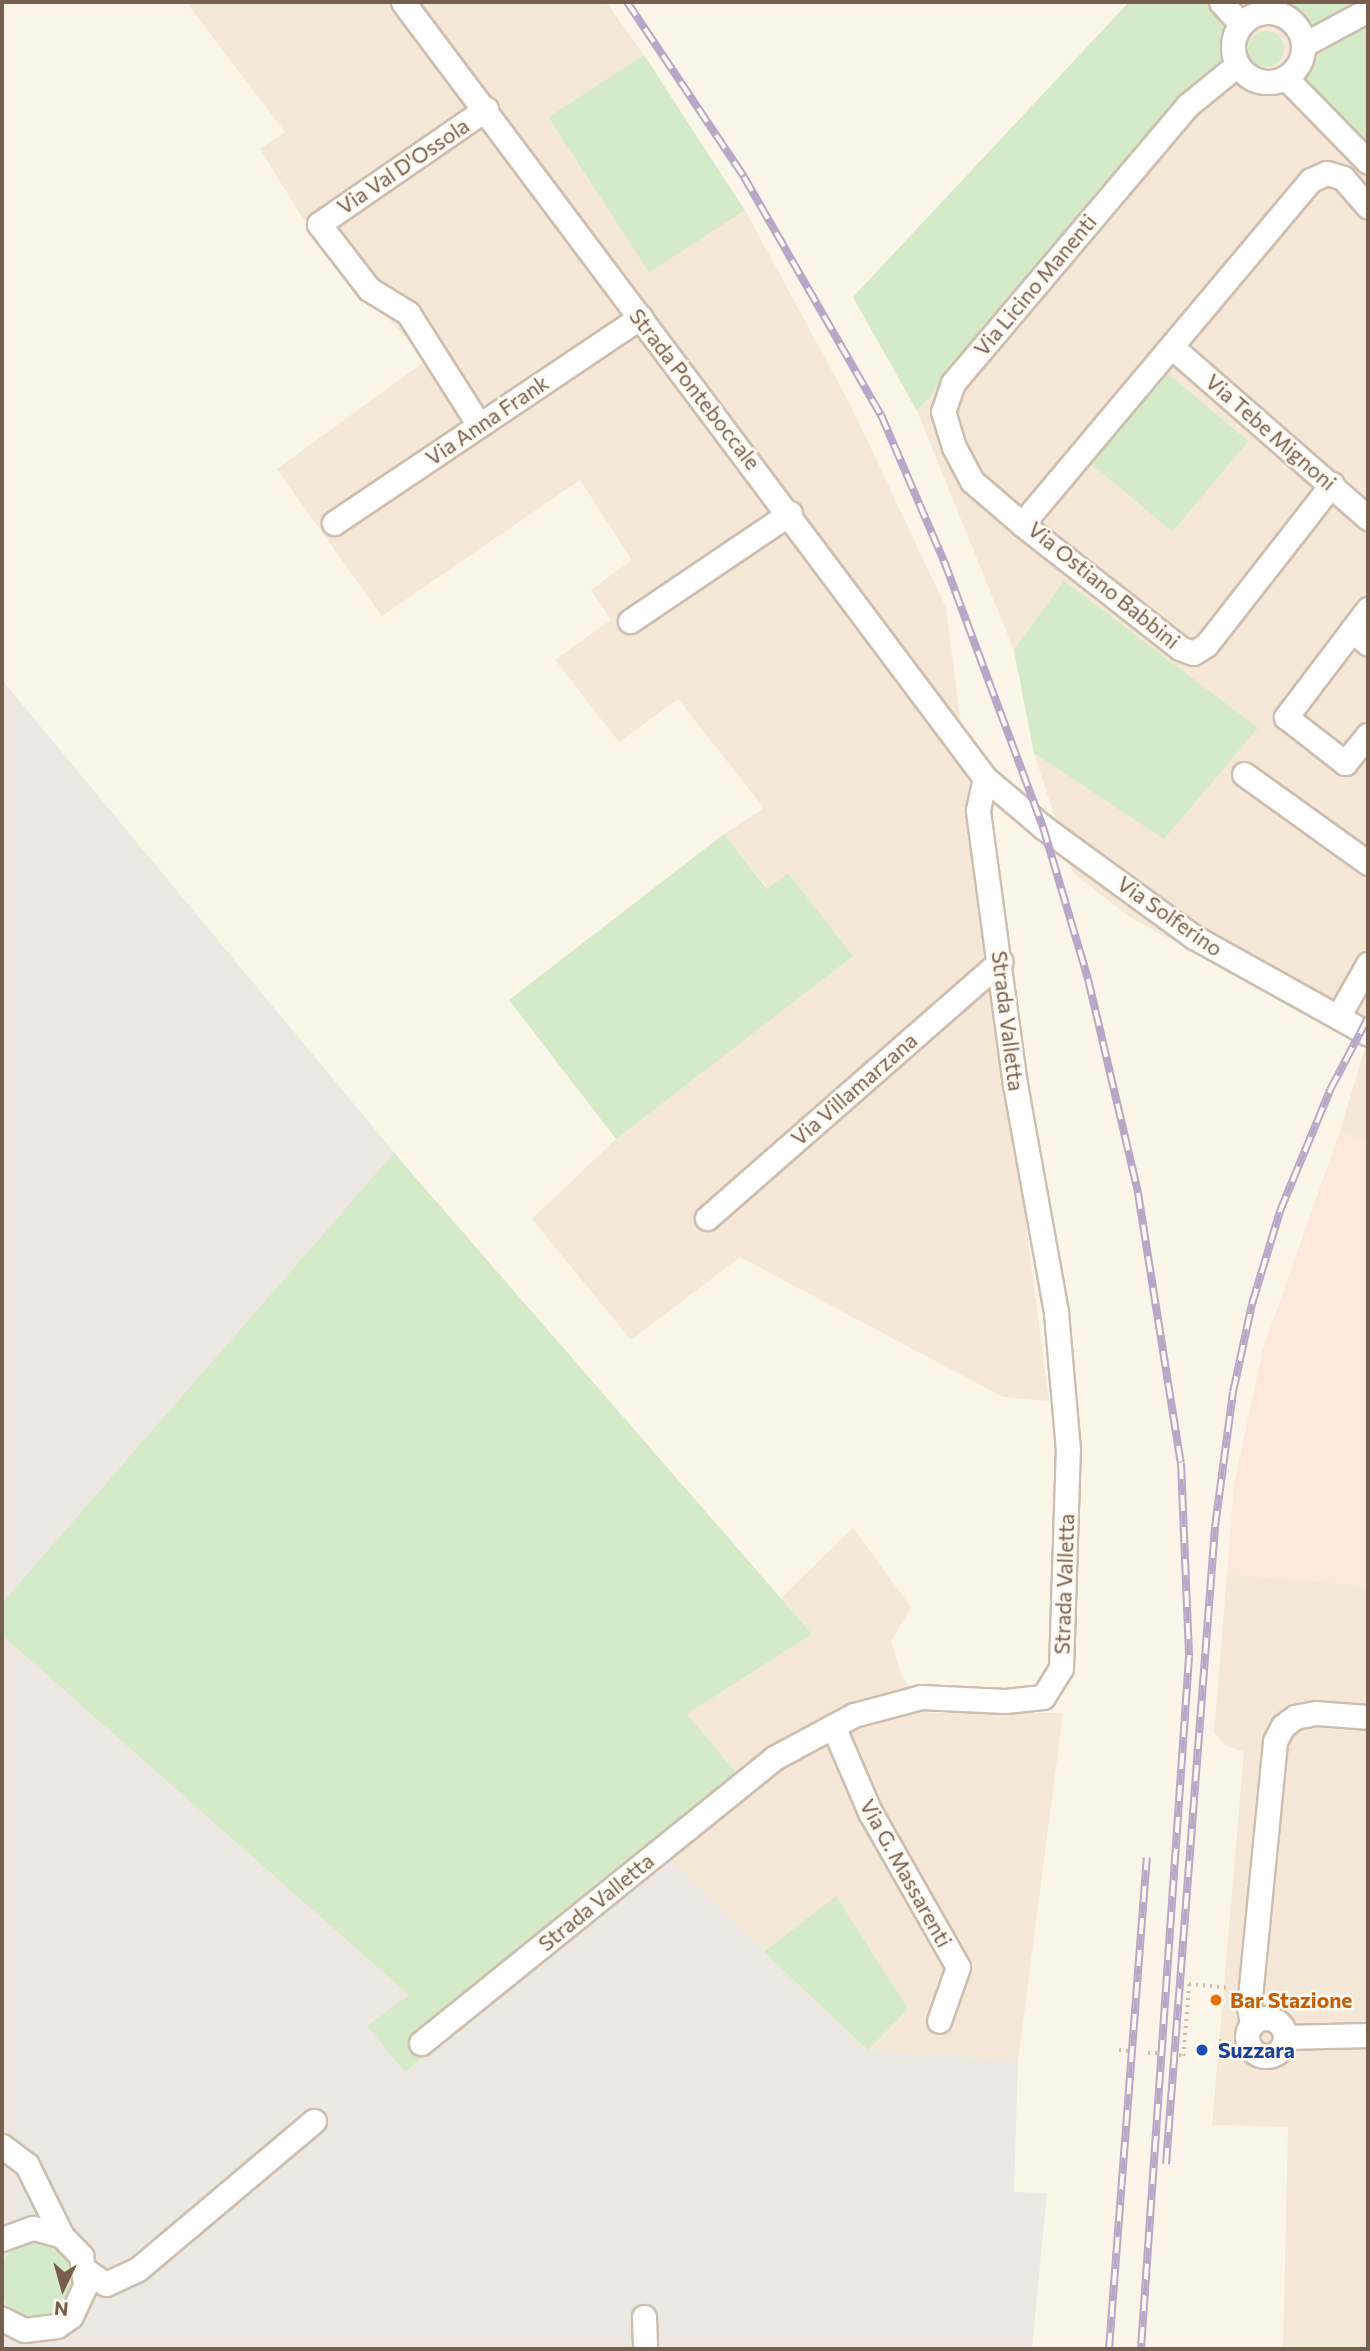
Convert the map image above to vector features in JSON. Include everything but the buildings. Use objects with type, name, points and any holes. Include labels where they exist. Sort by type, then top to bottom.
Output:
[{"type":"street","name":"Strada Ponteboccale","points":[[403,2],[790,513],[985,778]]},
{"type":"street","points":[[1221,2],[1241,24]]},
{"type":"street","points":[[1303,45],[1368,10]]},
{"type":"street","points":[[1273,12],[1294,24],[1303,45],[1299,64],[1286,78],[1276,82],[1254,80],[1237,65],[1232,44],[1241,24],[1250,16],[1273,12]]},
{"type":"street","name":"Via Licino Manenti","points":[[1022,524],[972,481],[954,447],[943,412],[953,383],[1188,105],[1237,65]]},
{"type":"street","points":[[1286,78],[1368,162]]},
{"type":"street","name":"Via Val D'Ossola","points":[[479,425],[408,313],[369,289],[319,223],[486,109]]},
{"type":"street","name":"Via Ostiano Babbini","points":[[1332,484],[1206,645],[1193,653],[1180,648],[1022,524],[1173,348],[1311,180],[1327,173],[1343,178],[1368,207]]},
{"type":"street","name":"Via Anna Frank","points":[[334,523],[640,317]]},
{"type":"street","name":"Via Tebe Mignoni","points":[[1173,348],[1332,484],[1368,519]]},
{"type":"street","points":[[629,621],[790,513]]},
{"type":"street","points":[[1368,609],[1360,637],[1286,717],[1345,763],[1368,735]]},
{"type":"street","points":[[1244,774],[1368,863]]},
{"type":"street","name":"Strada Valletta","points":[[421,2043],[774,1758],[854,1715],[921,1697],[1005,1701],[1043,1697],[1061,1668],[1068,1450],[1056,1312],[1015,1085],[1001,961],[978,810],[985,778]]},
{"type":"street","name":"Via Solferino","points":[[985,778],[1043,827],[1194,937],[1368,1034]]},
{"type":"street","name":"Via Villamarzana","points":[[706,1218],[1001,961]]},
{"type":"street","points":[[1338,1017],[1368,964]]},
{"type":"street","points":[[1252,2023],[1270,2018],[1281,2025],[1285,2037],[1276,2053],[1257,2054],[1246,2040],[1252,2023],[1250,1989],[1271,1757],[1283,1726],[1295,1717],[1316,1713],[1368,1717]]},
{"type":"street","name":"Via G. Massarenti","points":[[833,1726],[870,1812],[958,1967],[939,2021]]},
{"type":"street","points":[[1285,2037],[1368,2035]]},
{"type":"street","points":[[2,2236],[33,2228],[62,2236],[73,2245],[85,2270],[106,2284],[138,2269],[314,2121]]},
{"type":"street","points":[[2,2146],[27,2165],[62,2236]]},
{"type":"street","points":[[2,2319],[24,2340],[71,2316],[80,2302],[85,2270]]},
{"type":"street","points":[[644,2317],[645,2349]]},
{"type":"path","points":[[1179,2055],[1183,2056],[1187,2038],[1189,1984],[1250,1989]]},
{"type":"path","points":[[1219,2040],[1225,2041]]},
{"type":"path","points":[[1119,2050],[1128,2051]]},
{"type":"path","points":[[1148,2053],[1158,2053]]},
{"type":"shaded area","points":[[186,2],[606,2],[644,55],[548,117],[653,266],[745,210],[851,406],[946,608],[1049,1401],[1003,1397],[740,1257],[631,1340],[532,1219],[616,1139],[852,955],[788,873],[768,889],[724,834],[764,808],[678,699],[619,742],[555,660],[611,620],[591,590],[632,560],[580,480],[382,616],[277,469],[425,361],[300,214],[260,149],[285,132]]},
{"type":"shaded area","points":[[1279,2],[1297,8],[1309,26],[1313,51],[1297,75],[1368,145],[1368,1144],[1340,1131],[1366,1044],[1131,918],[1073,873],[1034,753],[1014,650],[917,411],[1221,63],[1248,14],[1264,3]]},
{"type":"shaded area","points":[[2,680],[402,1162],[2,1615]]},
{"type":"shaded area","points":[[1340,1131],[1368,1144],[1368,1586],[1227,1574],[1234,1484],[1263,1349]]},
{"type":"shaded area","points":[[853,1528],[911,1607],[891,1642],[902,1676],[930,1713],[1063,1713],[1018,2061],[868,2050],[667,1859],[750,1789],[687,1714],[812,1634],[781,1598]]},
{"type":"shaded area","points":[[1227,1574],[1368,1586],[1368,2349],[1283,2349],[1288,2127],[1212,2125],[1244,1752],[1225,1745],[1214,1733]]},
{"type":"shaded area","points":[[2,1632],[410,1995],[405,2072],[667,1859],[868,2050],[1018,2061],[1014,2192],[1047,2193],[1032,2349],[2,2349]]},
{"type":"green space","points":[[1129,2],[1229,2],[1248,14],[1221,62],[917,411],[853,297]]},
{"type":"green space","points":[[1279,2],[1368,2],[1368,145],[1296,75],[1313,51],[1309,26],[1297,8]]},
{"type":"green space","points":[[1266,31],[1279,36],[1284,49],[1279,62],[1266,67],[1253,62],[1248,49],[1253,36]]},
{"type":"green space","points":[[644,55],[745,210],[649,272],[548,117]]},
{"type":"green space","points":[[1167,373],[1248,441],[1172,532],[1091,463]]},
{"type":"green space","points":[[1064,581],[1258,728],[1164,839],[1034,753],[1014,650]]},
{"type":"green space","points":[[724,834],[767,889],[788,873],[853,956],[616,1139],[509,1000]]},
{"type":"green space","points":[[394,1153],[812,1634],[687,1714],[750,1789],[405,2072],[367,2026],[409,1995],[2,1635],[2,1603]]},
{"type":"green space","points":[[836,1896],[908,2009],[868,2050],[764,1952]]},
{"type":"green space","points":[[35,2243],[56,2249],[66,2259],[72,2280],[66,2301],[56,2311],[35,2317],[14,2311],[4,2301],[-2,2280],[4,2259],[14,2249]]},
{"type":"railway","points":[[627,2],[744,177],[881,415],[944,561],[1043,827],[1088,979],[1138,1193],[1181,1463],[1189,1657],[1141,2349]]},
{"type":"railway","points":[[1166,2164],[1215,1527],[1233,1392],[1252,1304],[1280,1211],[1330,1090],[1368,1018]]},
{"type":"railway","points":[[1109,2349],[1147,1857]]},
{"type":"place","name":"Bar Stazione","points":[[1216,2000]]},
{"type":"place","name":"Suzzara","points":[[1202,2050]]}]
